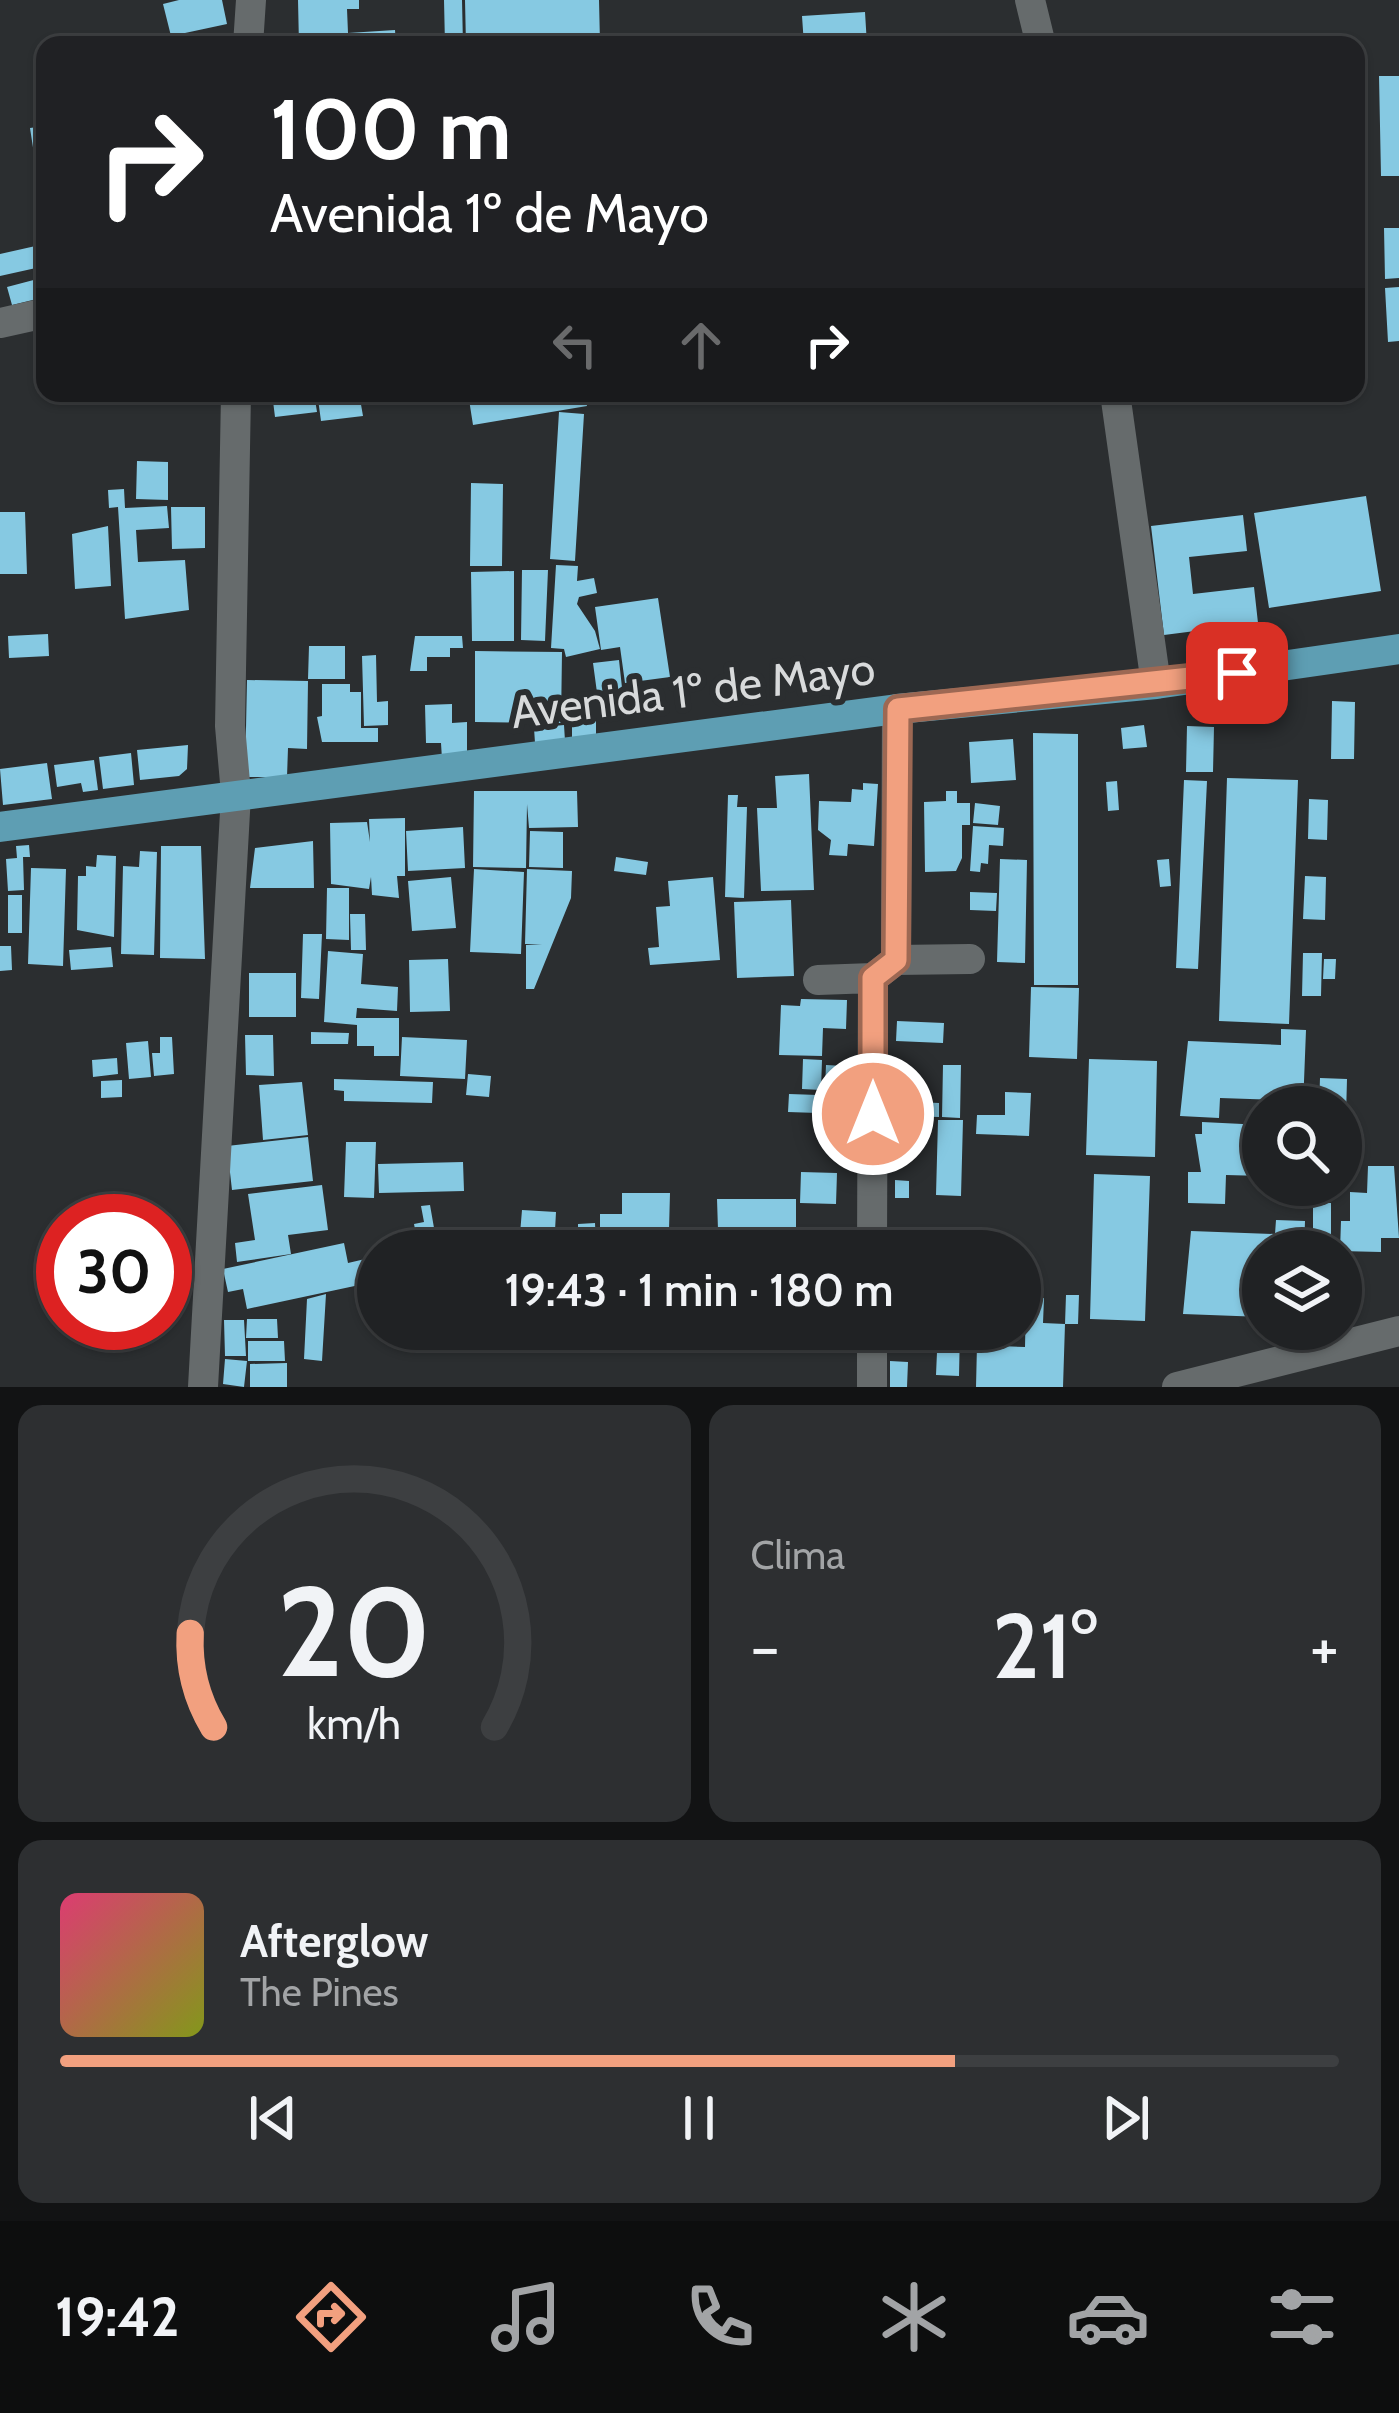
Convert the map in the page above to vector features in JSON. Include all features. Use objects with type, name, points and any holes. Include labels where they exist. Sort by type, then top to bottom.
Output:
[{"type":"main road","name":"Avenida 1º de Mayo","points":[[0,827],[898,709],[1156,684],[1399,650]]},
{"type":"street","points":[[249,36],[251,0]]},
{"type":"street","points":[[1030,0],[1039,36]]},
{"type":"street","points":[[0,322],[36,315]]},
{"type":"street","points":[[203,1387],[236,794],[230,725],[236,402]]},
{"type":"street","points":[[1115,402],[1156,684]]},
{"type":"street","points":[[873,1230],[898,709]]},
{"type":"street","points":[[818,980],[970,959]]},
{"type":"street","points":[[1186,1386],[1399,1331]]},
{"type":"street","points":[[872,1350],[872,1387]]},
{"type":"building","points":[[222,0],[227,24],[171,36],[163,4]]},
{"type":"building","points":[[298,0],[359,0],[359,9],[347,9],[348,33],[395,30],[395,36],[299,36]]},
{"type":"building","points":[[444,0],[462,0],[463,36],[445,36]]},
{"type":"building","points":[[465,0],[599,0],[600,36],[466,36]]},
{"type":"building","points":[[865,12],[866,36],[803,36],[802,16]]},
{"type":"building","points":[[1379,76],[1399,76],[1399,176],[1381,176]]},
{"type":"building","points":[[36,127],[36,154],[34,154],[30,128]]},
{"type":"building","points":[[1384,228],[1399,228],[1399,278],[1385,279]]},
{"type":"building","points":[[36,246],[36,268],[0,276],[0,254]]},
{"type":"building","points":[[36,279],[36,299],[12,305],[7,287]]},
{"type":"building","points":[[1399,287],[1399,341],[1388,342],[1385,288]]},
{"type":"building","points":[[273,402],[315,402],[317,412],[275,417]]},
{"type":"building","points":[[318,402],[361,402],[363,416],[321,421]]},
{"type":"building","points":[[469,402],[586,402],[587,406],[473,425]]},
{"type":"building","points":[[559,412],[584,414],[575,561],[550,559]]},
{"type":"building","points":[[137,461],[168,462],[168,500],[136,499]]},
{"type":"building","points":[[471,483],[503,484],[502,566],[470,566]]},
{"type":"building","points":[[124,489],[125,508],[167,506],[169,528],[136,530],[138,562],[185,560],[189,610],[125,619],[118,507],[109,508],[108,490]]},
{"type":"building","points":[[1366,496],[1381,591],[1269,608],[1254,513]]},
{"type":"building","points":[[171,507],[205,507],[205,548],[172,549]]},
{"type":"building","points":[[0,512],[25,512],[27,574],[0,574]]},
{"type":"building","points":[[1243,515],[1247,551],[1189,557],[1193,594],[1254,587],[1258,623],[1164,635],[1151,526]]},
{"type":"building","points":[[108,526],[111,586],[75,589],[72,534]]},
{"type":"building","points":[[556,565],[578,566],[577,581],[594,578],[597,593],[579,597],[577,604],[595,631],[600,649],[566,657],[564,649],[551,648]]},
{"type":"building","points":[[522,570],[548,570],[545,641],[521,640]]},
{"type":"building","points":[[514,571],[514,641],[472,641],[471,572]]},
{"type":"building","points":[[658,598],[670,677],[625,683],[620,647],[601,650],[595,607]]},
{"type":"building","points":[[48,634],[49,656],[9,658],[8,636]]},
{"type":"building","points":[[415,636],[462,636],[463,648],[450,648],[450,657],[427,657],[427,671],[410,671]]},
{"type":"building","points":[[309,646],[345,646],[345,679],[308,679]]},
{"type":"building","points":[[475,651],[562,652],[561,723],[475,722]]},
{"type":"building","points":[[376,655],[377,702],[388,701],[388,725],[364,726],[362,656]]},
{"type":"building","points":[[619,660],[623,697],[598,700],[593,663]]},
{"type":"building","points":[[247,680],[308,681],[307,749],[288,748],[287,777],[245,777]]},
{"type":"building","points":[[322,684],[350,684],[350,692],[361,692],[361,728],[378,728],[378,742],[322,742],[317,717],[322,716]]},
{"type":"building","points":[[572,698],[596,698],[596,737],[572,737]]},
{"type":"building","points":[[1332,701],[1355,702],[1354,759],[1331,759]]},
{"type":"building","points":[[452,704],[452,723],[467,722],[467,759],[442,759],[441,743],[426,743],[425,705]]},
{"type":"building","points":[[564,725],[565,741],[535,743],[534,728]]},
{"type":"building","points":[[1144,725],[1147,747],[1123,749],[1121,728]]},
{"type":"building","points":[[1187,726],[1214,727],[1213,772],[1186,772]]},
{"type":"building","points":[[1033,733],[1078,734],[1078,985],[1034,985]]},
{"type":"building","points":[[1013,739],[1016,780],[971,783],[969,742]]},
{"type":"building","points":[[188,745],[187,769],[179,776],[140,780],[137,750]]},
{"type":"building","points":[[131,753],[134,785],[103,789],[99,757]]},
{"type":"building","points":[[94,760],[98,790],[83,792],[81,783],[57,787],[54,765]]},
{"type":"building","points":[[47,763],[52,799],[3,805],[0,769]]},
{"type":"building","points":[[809,774],[814,890],[761,891],[757,808],[777,808],[775,776]]},
{"type":"building","points":[[1227,778],[1298,780],[1289,1024],[1219,1021]]},
{"type":"building","points":[[1184,780],[1207,781],[1198,969],[1176,968]]},
{"type":"building","points":[[1117,781],[1119,810],[1108,811],[1106,782]]},
{"type":"building","points":[[863,783],[878,784],[874,846],[848,844],[847,856],[829,855],[831,840],[818,830],[819,801],[851,802],[852,789],[863,790]]},
{"type":"building","points":[[474,791],[577,791],[578,827],[529,828],[527,804],[526,868],[473,867]]},
{"type":"building","points":[[946,791],[957,791],[957,803],[970,803],[970,825],[962,825],[962,858],[956,871],[925,872],[924,802],[946,801]]},
{"type":"building","points":[[728,795],[738,795],[737,807],[747,807],[744,898],[725,897]]},
{"type":"building","points":[[1309,799],[1328,800],[1327,840],[1308,839]]},
{"type":"building","points":[[975,803],[1000,806],[998,825],[973,823]]},
{"type":"building","points":[[405,818],[405,876],[397,876],[399,898],[372,895],[371,877],[369,889],[331,884],[330,823],[367,822],[370,842],[369,819]]},
{"type":"building","points":[[973,826],[1004,828],[1003,846],[989,845],[988,864],[981,863],[980,872],[970,871]]},
{"type":"building","points":[[463,827],[465,868],[408,871],[406,831]]},
{"type":"building","points":[[530,831],[563,832],[563,868],[529,867]]},
{"type":"building","points":[[313,841],[314,888],[250,888],[255,848]]},
{"type":"building","points":[[29,845],[30,857],[23,857],[24,890],[8,891],[6,859],[17,858],[16,846]]},
{"type":"building","points":[[161,846],[201,846],[205,959],[160,958]]},
{"type":"building","points":[[140,851],[157,852],[154,955],[121,954],[123,866],[139,867]]},
{"type":"building","points":[[97,855],[116,856],[114,937],[77,930],[78,876],[86,876],[86,866],[96,867]]},
{"type":"building","points":[[616,857],[648,862],[646,875],[614,871]]},
{"type":"building","points":[[1000,859],[1027,860],[1025,963],[997,962]]},
{"type":"building","points":[[1169,859],[1171,886],[1160,887],[1157,860]]},
{"type":"building","points":[[31,868],[66,869],[63,966],[28,964]]},
{"type":"building","points":[[474,869],[524,872],[521,954],[470,952]]},
{"type":"building","points":[[527,869],[572,871],[571,898],[534,989],[526,989],[526,945],[542,944],[525,944]]},
{"type":"building","points":[[1305,876],[1326,877],[1325,920],[1303,919]]},
{"type":"building","points":[[451,877],[456,928],[412,931],[408,881]]},
{"type":"building","points":[[713,877],[720,960],[650,965],[648,948],[659,947],[656,907],[670,906],[668,881]]},
{"type":"building","points":[[327,888],[349,888],[349,940],[326,939]]},
{"type":"building","points":[[970,892],[997,893],[996,911],[970,910]]},
{"type":"building","points":[[8,895],[22,895],[22,933],[8,933]]},
{"type":"building","points":[[791,900],[794,976],[737,978],[734,902]]},
{"type":"building","points":[[350,914],[365,914],[366,950],[351,950]]},
{"type":"building","points":[[303,934],[322,934],[319,999],[301,998]]},
{"type":"building","points":[[0,946],[11,946],[12,970],[0,971]]},
{"type":"building","points":[[111,947],[113,967],[71,970],[69,950]]},
{"type":"building","points":[[328,951],[363,954],[361,984],[398,987],[397,1011],[357,1008],[356,1018],[399,1018],[399,1056],[374,1056],[374,1046],[357,1046],[357,1025],[324,1022]]},
{"type":"building","points":[[1303,953],[1322,953],[1321,996],[1302,996]]},
{"type":"building","points":[[448,959],[450,1011],[410,1012],[409,960]]},
{"type":"building","points":[[1324,959],[1336,959],[1335,979],[1323,979]]},
{"type":"building","points":[[249,973],[296,973],[296,1017],[249,1017]]},
{"type":"building","points":[[1031,987],[1079,988],[1077,1059],[1029,1057]]},
{"type":"building","points":[[801,999],[847,1000],[846,1029],[823,1028],[822,1056],[779,1055],[781,1005],[800,1006]]},
{"type":"building","points":[[897,1021],[944,1023],[943,1043],[896,1041]]},
{"type":"building","points":[[1281,1029],[1306,1030],[1304,1086],[1242,1086],[1242,1099],[1220,1098],[1219,1118],[1180,1116],[1188,1041],[1281,1045]]},
{"type":"building","points":[[311,1032],[349,1033],[348,1044],[311,1044]]},
{"type":"building","points":[[245,1035],[273,1035],[274,1076],[246,1075]]},
{"type":"building","points":[[160,1037],[172,1037],[174,1074],[154,1076],[152,1053],[160,1053]]},
{"type":"building","points":[[402,1037],[467,1040],[465,1079],[400,1076]]},
{"type":"building","points":[[148,1041],[151,1077],[129,1079],[126,1043]]},
{"type":"building","points":[[117,1058],[118,1074],[93,1077],[92,1060]]},
{"type":"building","points":[[803,1059],[822,1060],[821,1090],[802,1089]]},
{"type":"building","points":[[1089,1059],[1157,1061],[1155,1157],[1086,1155]]},
{"type":"building","points":[[826,1065],[863,1067],[862,1091],[825,1089]]},
{"type":"building","points":[[943,1065],[961,1065],[960,1118],[942,1117]]},
{"type":"building","points":[[468,1074],[491,1076],[489,1097],[466,1095]]},
{"type":"building","points":[[1320,1078],[1347,1079],[1347,1086],[1320,1086]]},
{"type":"building","points":[[334,1079],[433,1082],[432,1103],[344,1101],[344,1091],[334,1090]]},
{"type":"building","points":[[122,1080],[122,1097],[101,1098],[101,1081]]},
{"type":"building","points":[[302,1082],[308,1135],[263,1140],[259,1085]]},
{"type":"building","points":[[1005,1092],[1031,1093],[1029,1136],[976,1134],[977,1115],[1005,1115]]},
{"type":"building","points":[[789,1094],[818,1095],[818,1113],[788,1112]]},
{"type":"building","points":[[896,1101],[939,1103],[939,1117],[896,1116]]},
{"type":"building","points":[[938,1120],[963,1120],[961,1196],[936,1195]]},
{"type":"building","points":[[1202,1122],[1242,1124],[1242,1175],[1226,1175],[1225,1204],[1188,1203],[1188,1172],[1201,1172],[1195,1134],[1202,1134]]},
{"type":"building","points":[[308,1137],[313,1181],[232,1190],[227,1146]]},
{"type":"building","points":[[346,1142],[376,1142],[374,1198],[344,1197]]},
{"type":"building","points":[[463,1162],[464,1191],[379,1193],[378,1164]]},
{"type":"building","points":[[1368,1166],[1394,1166],[1399,1238],[1381,1238],[1381,1252],[1362,1252],[1362,1230],[1341,1230],[1341,1221],[1350,1221],[1350,1206],[1362,1206],[1362,1193],[1367,1193]]},
{"type":"building","points":[[801,1172],[837,1173],[836,1204],[800,1203]]},
{"type":"building","points":[[1094,1174],[1150,1176],[1145,1321],[1090,1319]]},
{"type":"building","points":[[895,1180],[909,1181],[909,1198],[895,1198]]},
{"type":"building","points":[[322,1185],[328,1230],[288,1235],[291,1254],[237,1262],[235,1243],[255,1240],[248,1194]]},
{"type":"building","points":[[622,1193],[670,1193],[669,1230],[600,1230],[600,1214],[622,1214]]},
{"type":"building","points":[[717,1199],[796,1199],[796,1230],[718,1230]]},
{"type":"building","points":[[430,1205],[434,1230],[415,1230],[414,1224],[424,1222],[421,1206]]},
{"type":"building","points":[[1313,1206],[1331,1206],[1331,1230],[1313,1230]]},
{"type":"building","points":[[522,1210],[556,1212],[555,1230],[520,1230]]},
{"type":"building","points":[[1276,1220],[1305,1221],[1305,1230],[1275,1230]]},
{"type":"building","points":[[595,1223],[595,1230],[578,1230],[578,1224]]},
{"type":"building","points":[[1191,1231],[1242,1233],[1242,1316],[1183,1314]]},
{"type":"building","points":[[344,1243],[348,1263],[357,1261],[357,1285],[247,1309],[243,1289],[228,1292],[223,1269]]},
{"type":"building","points":[[326,1294],[322,1361],[304,1359],[307,1299]]},
{"type":"building","points":[[1066,1295],[1079,1295],[1078,1324],[1065,1324]]},
{"type":"building","points":[[1044,1298],[1043,1323],[1065,1324],[1063,1387],[976,1387],[977,1350],[1041,1350]]},
{"type":"building","points":[[247,1319],[277,1319],[278,1338],[246,1338]]},
{"type":"building","points":[[224,1320],[244,1320],[246,1356],[225,1356]]},
{"type":"building","points":[[248,1341],[284,1341],[285,1361],[248,1361]]},
{"type":"building","points":[[937,1350],[960,1350],[959,1376],[936,1375]]},
{"type":"building","points":[[225,1359],[247,1361],[244,1387],[223,1384]]},
{"type":"building","points":[[890,1361],[908,1362],[907,1387],[890,1387]]},
{"type":"building","points":[[287,1363],[287,1387],[250,1387],[250,1364]]},
{"type":"route","points":[[873,1114],[873,978],[896,960],[898,709],[1237,673]]}]
